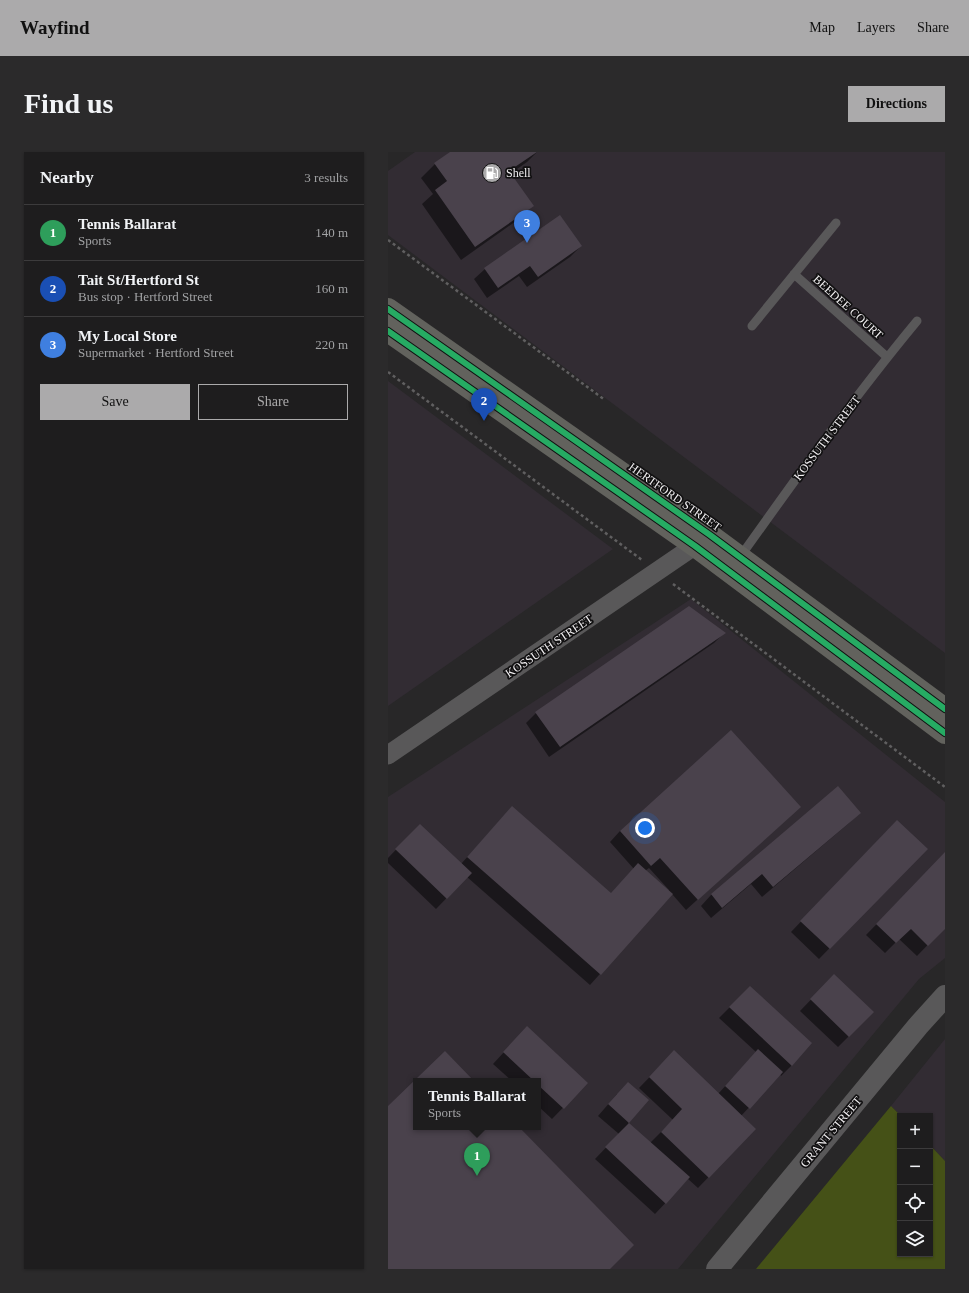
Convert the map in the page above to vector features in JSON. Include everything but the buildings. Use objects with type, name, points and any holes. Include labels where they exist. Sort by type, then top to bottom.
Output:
[{"type":"main road","name":"HERTFORD STREET","points":[[388,309],[702,541],[945,733]]},
{"type":"main road","name":"HERTFORD STREET","points":[[388,331],[702,541],[740,558],[945,709]]},
{"type":"street","name":"KOSSUTH STREET","points":[[388,755],[702,541]]},
{"type":"street","name":"GRANT STREET","points":[[717,1269],[918,1026],[945,996]]},
{"type":"lane","name":"BEEDEE COURT","points":[[752,326],[836,223]]},
{"type":"lane","name":"BEEDEE COURT","points":[[794,274],[887,357]]},
{"type":"lane","name":"KOSSUTH STREET","points":[[740,558],[810,458],[887,357],[917,321]]},
{"type":"path","points":[[388,240],[605,400]]},
{"type":"path","points":[[388,372],[945,787]]},
{"type":"shaded area","points":[[415,152],[945,152],[945,653],[388,235],[388,171]]},
{"type":"shaded area","points":[[388,381],[613,549],[388,706]]},
{"type":"shaded area","points":[[691,599],[945,802],[945,958],[919,979],[678,1269],[388,1269],[388,797]]},
{"type":"shaded area","points":[[945,1039],[945,1161],[933,1148],[933,1113],[898,1113],[891,1106]]},
{"type":"green space","points":[[891,1106],[898,1113],[897,1257],[933,1257],[933,1148],[945,1161],[945,1269],[756,1269]]},
{"type":"cycle path","points":[[388,309],[710,535],[945,709]]},
{"type":"cycle path","points":[[388,331],[695,546],[945,733]]},
{"type":"place","name":"Shell","points":[[492,173]]},
{"type":"place","name":"My Local Store","points":[[527,243]]},
{"type":"place","name":"Tait St/Hertford St","points":[[484,421]]},
{"type":"place","name":"Tennis Ballarat","points":[[477,1176]]}]
